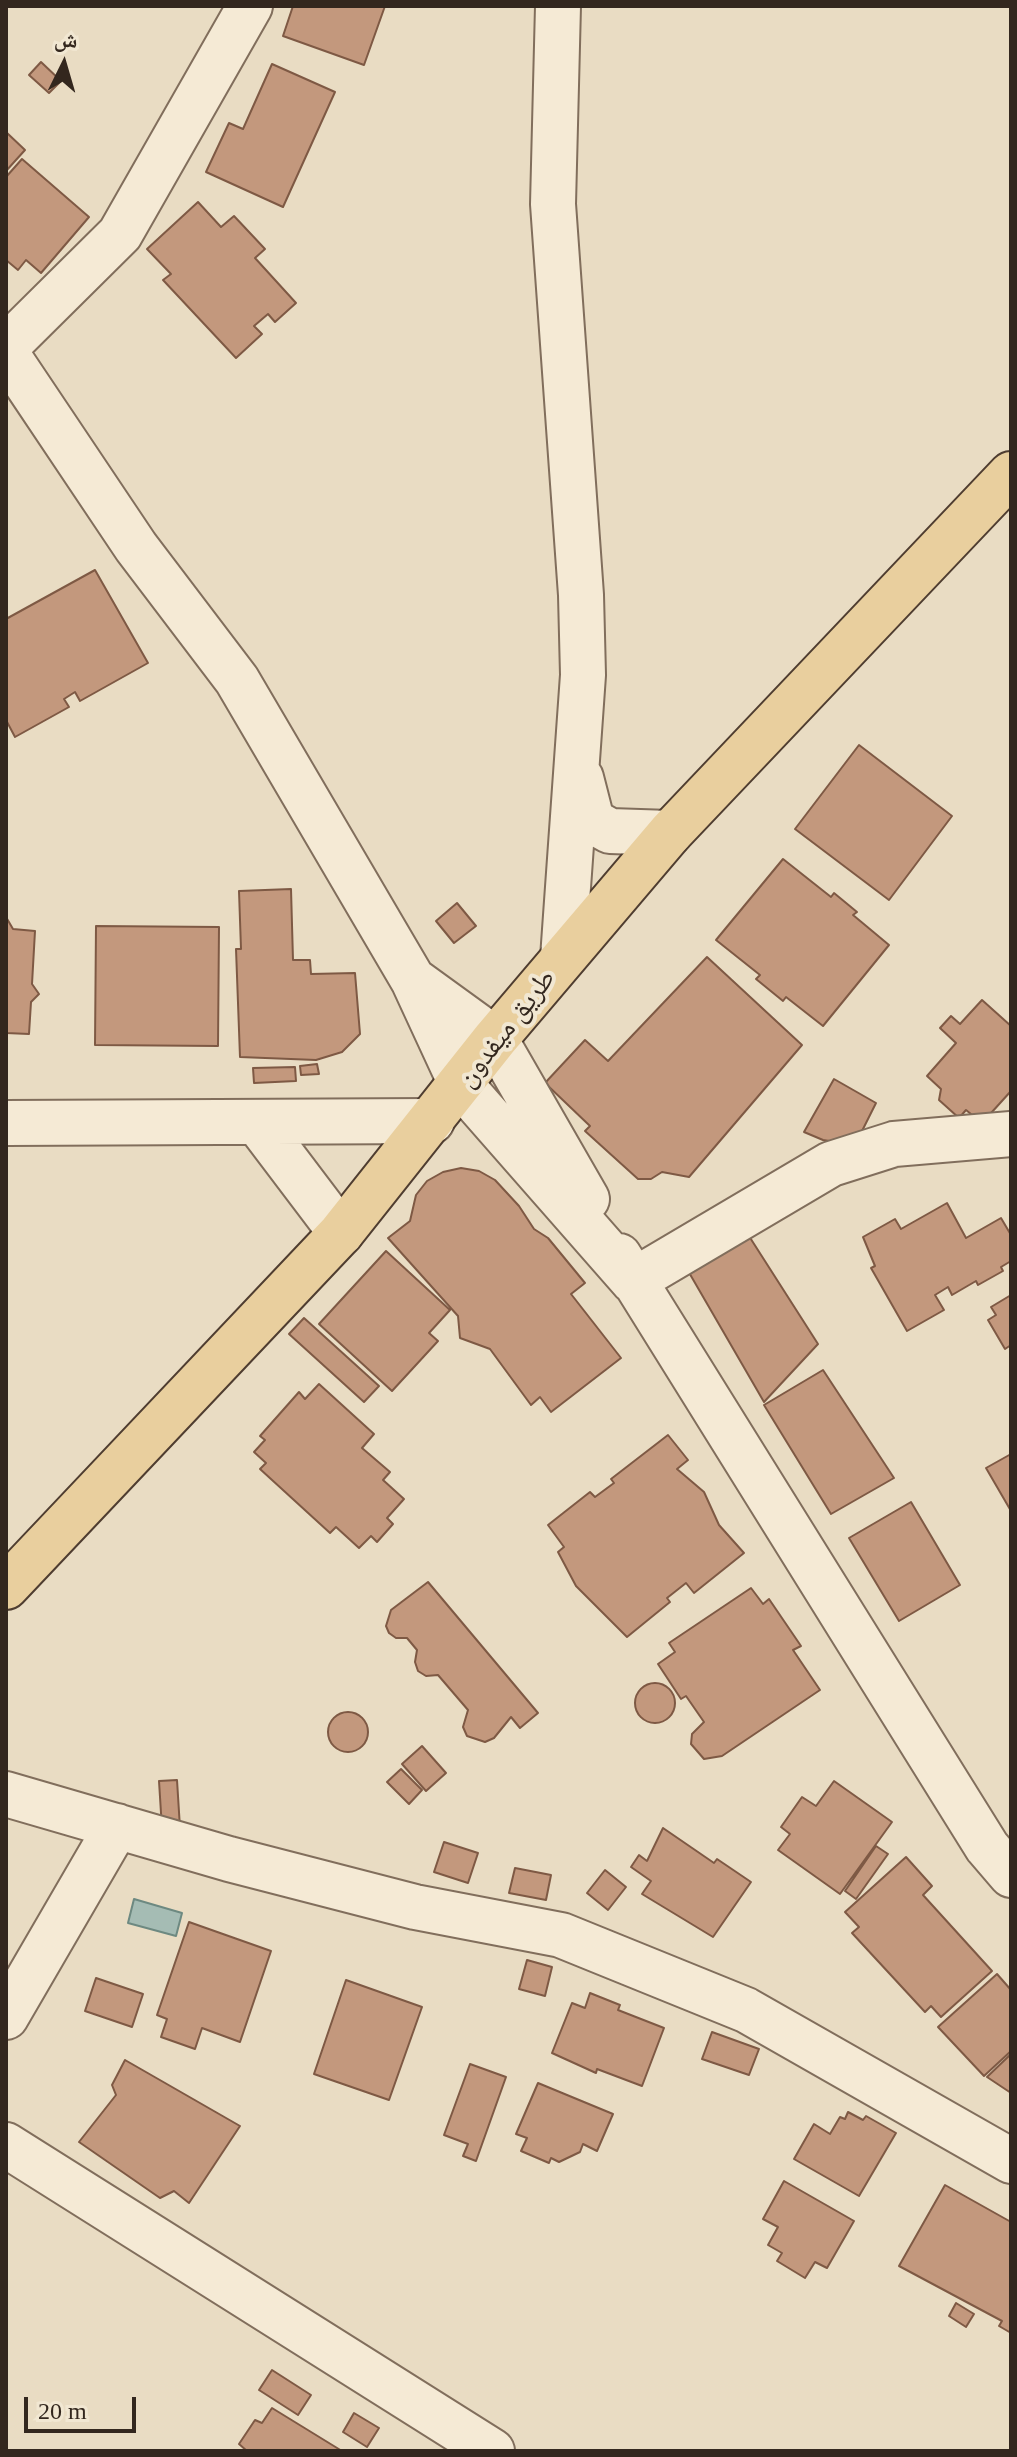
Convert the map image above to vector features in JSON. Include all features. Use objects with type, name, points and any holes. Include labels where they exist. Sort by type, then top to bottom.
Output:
[{"type":"main road","name":"طريق ميفدون","points":[[6,1587],[341,1233],[462,1086],[495,1039],[670,833],[1011,474]]},
{"type":"street","points":[[6,347],[120,234],[250,6]]},
{"type":"street","points":[[558,6],[553,204],[581,595],[583,675],[563,958]]},
{"type":"street","points":[[6,353],[136,547],[237,680],[413,980],[462,1086],[633,1281]]},
{"type":"street","points":[[577,764],[592,821],[610,831],[670,833]]},
{"type":"street","points":[[413,980],[495,1039],[633,1281],[987,1847],[1011,1875]]},
{"type":"street","points":[[6,1123],[432,1121]]},
{"type":"street","points":[[257,1122],[341,1233]]},
{"type":"street","points":[[633,1281],[831,1164],[894,1144],[1011,1134]]},
{"type":"street","points":[[6,1794],[415,1907],[561,1935],[746,2010],[1011,2161]]},
{"type":"street","points":[[6,2017],[117,1826]]},
{"type":"street","points":[[6,2145],[492,2451]]},
{"type":"water","points":[[134,1899],[182,1913],[176,1936],[128,1923]]},
{"type":"building","points":[[293,6],[385,6],[364,65],[283,36]]},
{"type":"building","points":[[41,62],[61,81],[49,93],[29,75]]},
{"type":"building","points":[[272,64],[335,92],[283,207],[206,172],[229,123],[243,129]]},
{"type":"building","points":[[6,132],[25,150],[6,171]]},
{"type":"building","points":[[22,159],[89,217],[41,273],[26,260],[18,270],[6,260],[6,177]]},
{"type":"building","points":[[198,202],[221,227],[234,216],[265,249],[255,258],[296,303],[275,322],[268,314],[254,326],[262,334],[236,358],[163,280],[171,274],[147,249]]},
{"type":"building","points":[[95,570],[148,663],[80,701],[75,692],[64,699],[69,707],[15,737],[6,720],[6,619]]},
{"type":"building","points":[[859,745],[952,816],[889,900],[795,829]]},
{"type":"building","points":[[783,859],[831,897],[834,893],[857,912],[853,915],[889,945],[823,1026],[786,997],[783,1001],[756,979],[760,975],[716,940]]},
{"type":"building","points":[[291,889],[293,960],[310,960],[311,974],[355,973],[360,1034],[342,1052],[316,1060],[240,1057],[236,949],[241,949],[239,891]]},
{"type":"building","points":[[457,903],[476,926],[454,943],[436,921]]},
{"type":"building","points":[[6,917],[13,929],[35,931],[32,984],[39,994],[31,1002],[29,1034],[6,1033]]},
{"type":"building","points":[[96,926],[219,927],[218,1046],[95,1045]]},
{"type":"building","points":[[707,957],[802,1045],[689,1177],[662,1172],[651,1179],[638,1179],[585,1131],[590,1126],[545,1083],[585,1040],[608,1061]]},
{"type":"building","points":[[982,1000],[1011,1026],[1011,1091],[982,1123],[966,1110],[959,1118],[939,1100],[941,1089],[927,1076],[956,1043],[940,1028],[951,1016],[960,1024]]},
{"type":"building","points":[[317,1064],[319,1074],[301,1075],[300,1066]]},
{"type":"building","points":[[295,1067],[296,1081],[254,1083],[253,1068]]},
{"type":"building","points":[[834,1079],[876,1103],[855,1145],[823,1140],[804,1132]]},
{"type":"building","points":[[461,1168],[479,1171],[495,1180],[519,1206],[534,1229],[548,1238],[585,1283],[571,1294],[621,1358],[551,1412],[540,1397],[531,1405],[490,1349],[460,1338],[458,1316],[388,1238],[410,1221],[416,1195],[427,1181],[443,1172]]},
{"type":"building","points":[[947,1203],[966,1238],[1001,1218],[1011,1235],[1011,1261],[1001,1267],[1003,1271],[978,1285],[976,1281],[952,1295],[948,1287],[935,1295],[944,1310],[907,1331],[871,1268],[875,1266],[863,1237],[895,1219],[901,1229]]},
{"type":"building","points":[[740,1222],[818,1344],[764,1402],[680,1257]]},
{"type":"building","points":[[386,1251],[450,1310],[429,1333],[438,1341],[392,1391],[319,1324]]},
{"type":"building","points":[[1011,1295],[1011,1345],[1005,1349],[988,1320],[996,1315],[991,1307]]},
{"type":"building","points":[[304,1318],[379,1386],[364,1402],[289,1334]]},
{"type":"building","points":[[823,1370],[894,1478],[831,1514],[764,1405]]},
{"type":"building","points":[[319,1384],[374,1434],[362,1448],[390,1472],[383,1480],[404,1499],[387,1518],[393,1524],[377,1542],[371,1536],[359,1548],[336,1527],[330,1533],[260,1469],[266,1463],[254,1452],[265,1440],[260,1436],[299,1392],[305,1399]]},
{"type":"building","points":[[668,1435],[688,1460],[677,1469],[704,1492],[719,1525],[744,1553],[694,1593],[686,1583],[667,1598],[670,1602],[627,1637],[576,1586],[558,1552],[564,1547],[548,1525],[590,1492],[595,1497],[614,1483],[611,1479]]},
{"type":"building","points":[[1011,1454],[1011,1511],[986,1468]]},
{"type":"building","points":[[911,1502],[960,1585],[899,1621],[849,1538]]},
{"type":"building","points":[[428,1582],[538,1713],[520,1728],[511,1717],[494,1738],[485,1742],[467,1736],[463,1727],[468,1710],[438,1675],[426,1676],[418,1671],[415,1662],[417,1650],[407,1638],[396,1638],[389,1633],[386,1626],[391,1610]]},
{"type":"building","points":[[751,1588],[763,1604],[769,1599],[801,1646],[793,1650],[820,1690],[722,1756],[704,1759],[691,1744],[692,1734],[704,1722],[686,1696],[681,1699],[658,1664],[675,1652],[669,1643]]},
{"type":"building","points":[[655,1683],[669,1689],[675,1703],[669,1717],[655,1723],[641,1717],[635,1703],[641,1689]]},
{"type":"building","points":[[348,1712],[362,1718],[368,1732],[362,1746],[348,1752],[334,1746],[328,1732],[334,1718]]},
{"type":"building","points":[[422,1746],[446,1773],[426,1791],[402,1764]]},
{"type":"building","points":[[401,1769],[422,1790],[409,1804],[387,1782]]},
{"type":"building","points":[[177,1780],[180,1828],[162,1829],[159,1781]]},
{"type":"building","points":[[834,1781],[892,1822],[840,1894],[778,1850],[790,1834],[781,1827],[802,1797],[816,1806]]},
{"type":"building","points":[[663,1828],[714,1863],[717,1859],[751,1882],[713,1937],[642,1894],[651,1881],[631,1867],[639,1855],[647,1861]]},
{"type":"building","points":[[444,1842],[478,1853],[468,1883],[434,1872]]},
{"type":"building","points":[[876,1846],[888,1854],[856,1899],[845,1891]]},
{"type":"building","points":[[906,1857],[932,1886],[923,1895],[992,1971],[941,2017],[931,2006],[925,2012],[852,1933],[859,1927],[845,1912]]},
{"type":"building","points":[[515,1868],[551,1875],[546,1900],[509,1893]]},
{"type":"building","points":[[605,1870],[626,1887],[608,1910],[587,1893]]},
{"type":"building","points":[[189,1922],[271,1951],[240,2042],[202,2028],[195,2049],[161,2037],[167,2019],[157,2015]]},
{"type":"building","points":[[527,1960],[552,1967],[545,1996],[519,1989]]},
{"type":"building","points":[[997,1974],[1011,1990],[1011,2051],[984,2076],[938,2027]]},
{"type":"building","points":[[96,1978],[143,1994],[132,2027],[85,2011]]},
{"type":"building","points":[[346,1980],[422,2007],[389,2100],[314,2074]]},
{"type":"building","points":[[590,1993],[620,2005],[618,2010],[664,2028],[642,2086],[597,2069],[596,2073],[552,2053],[572,2003],[585,2008]]},
{"type":"building","points":[[712,2032],[759,2049],[749,2075],[702,2059]]},
{"type":"building","points":[[1011,2054],[1011,2093],[987,2077]]},
{"type":"building","points":[[125,2060],[240,2126],[189,2203],[174,2191],[160,2198],[79,2142],[116,2095],[112,2085]]},
{"type":"building","points":[[470,2064],[506,2077],[476,2161],[463,2156],[468,2144],[444,2135]]},
{"type":"building","points":[[538,2083],[613,2114],[597,2151],[583,2144],[580,2152],[559,2162],[551,2158],[549,2163],[521,2151],[527,2138],[516,2134]]},
{"type":"building","points":[[848,2112],[863,2120],[866,2116],[896,2133],[859,2196],[794,2159],[814,2124],[830,2134],[840,2117],[845,2119]]},
{"type":"building","points":[[784,2181],[854,2221],[827,2268],[815,2262],[805,2278],[777,2261],[782,2253],[768,2245],[778,2227],[763,2219]]},
{"type":"building","points":[[945,2185],[1011,2222],[1011,2333],[999,2326],[1002,2321],[899,2266]]},
{"type":"building","points":[[956,2303],[974,2314],[966,2327],[949,2316]]},
{"type":"building","points":[[272,2370],[311,2395],[298,2415],[259,2390]]},
{"type":"building","points":[[272,2408],[342,2451],[247,2451],[239,2444],[255,2420],[262,2423]]},
{"type":"building","points":[[354,2413],[379,2428],[367,2447],[343,2432]]}]
